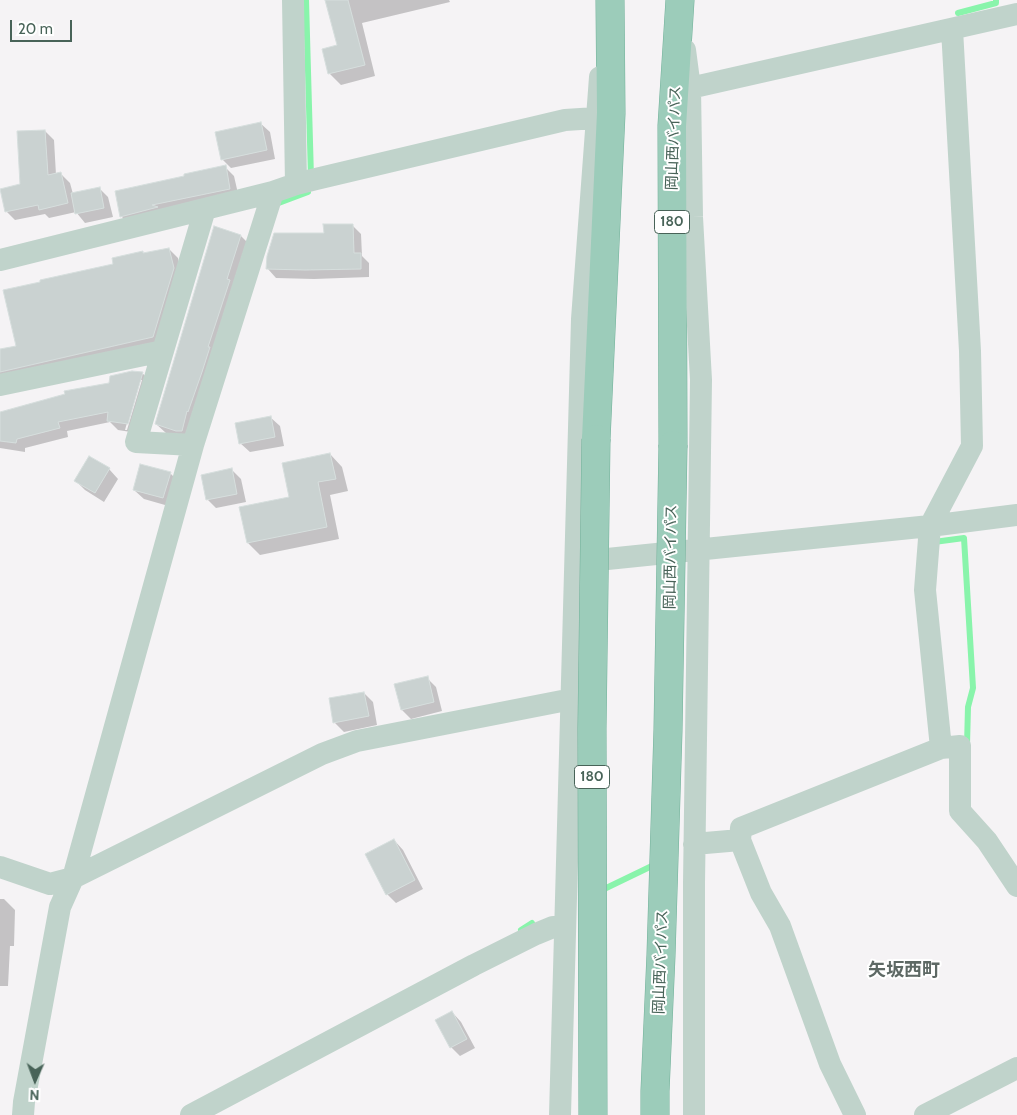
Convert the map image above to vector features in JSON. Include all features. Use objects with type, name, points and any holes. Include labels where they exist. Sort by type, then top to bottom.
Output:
[{"type":"highway","name":"180","points":[[592,1115],[592,728],[596,439],[611,113],[608,0]]},
{"type":"highway","name":"岡山西バイパス","points":[[656,1115],[655,1091],[668,750],[673,445],[672,126],[680,6]]},
{"type":"street","points":[[293,0],[306,181]]},
{"type":"street","points":[[560,1115],[582,319],[596,118],[608,0]]},
{"type":"street","points":[[680,6],[690,88],[692,217],[700,380],[694,844],[694,1115]]},
{"type":"street","points":[[690,88],[1017,14]]},
{"type":"street","points":[[941,748],[925,590],[930,526],[972,446],[970,351],[952,29]]},
{"type":"street","points":[[0,260],[273,192],[306,181],[564,120],[596,118]]},
{"type":"street","points":[[23,1115],[60,907],[73,878],[188,445],[273,192]]},
{"type":"street","points":[[188,445],[136,442],[205,209]]},
{"type":"street","points":[[0,385],[163,351]]},
{"type":"street","points":[[575,563],[930,526],[1017,515]]},
{"type":"street","points":[[0,867],[50,884],[73,878],[322,754],[357,742],[572,699]]},
{"type":"street","points":[[855,1115],[830,1064],[780,926],[761,893],[740,840],[741,828],[941,748],[960,746],[960,812],[988,842],[1017,886]]},
{"type":"street","points":[[694,844],[740,840]]},
{"type":"street","points":[[191,1115],[518,943],[553,927],[565,928]]},
{"type":"street","points":[[925,1115],[1017,1068]]},
{"type":"building","points":[[325,0],[348,0],[365,65],[328,74],[322,49],[337,45]]},
{"type":"building","points":[[261,122],[267,150],[221,160],[215,132]]},
{"type":"building","points":[[45,130],[48,175],[61,172],[68,203],[39,210],[38,205],[5,212],[0,189],[20,184],[17,131]]},
{"type":"building","points":[[226,165],[230,189],[152,205],[158,207],[120,217],[115,191]]},
{"type":"building","points":[[100,187],[104,208],[75,214],[71,193]]},
{"type":"building","points":[[323,224],[353,224],[354,253],[361,253],[361,269],[266,269],[267,256],[274,233],[324,233]]},
{"type":"building","points":[[214,226],[241,235],[227,279],[230,280],[208,347],[210,347],[202,372],[187,411],[182,431],[176,431],[155,424]]},
{"type":"building","points":[[169,248],[174,268],[153,337],[0,372],[0,349],[16,346],[3,290],[113,264],[112,258],[143,251],[143,253]]},
{"type":"building","points":[[132,371],[143,372],[128,424],[107,421],[108,412],[58,422],[60,428],[17,439],[16,443],[0,441],[0,412],[65,394],[64,391],[109,383],[110,376]]},
{"type":"building","points":[[271,416],[275,437],[239,444],[235,423]]},
{"type":"building","points":[[330,453],[336,479],[318,482],[327,527],[247,543],[239,507],[289,497],[282,463]]},
{"type":"building","points":[[89,456],[110,468],[95,493],[74,481]]},
{"type":"building","points":[[140,464],[171,472],[163,498],[133,490]]},
{"type":"building","points":[[232,468],[237,494],[206,500],[201,475]]},
{"type":"building","points":[[428,676],[434,702],[401,710],[394,684]]},
{"type":"building","points":[[364,692],[369,716],[333,723],[329,698]]},
{"type":"building","points":[[394,839],[415,880],[386,895],[365,854]]},
{"type":"building","points":[[452,1011],[467,1039],[450,1048],[435,1020]]},
{"type":"waterway","points":[[306,0],[311,177]]},
{"type":"waterway","points":[[958,13],[996,3],[996,0]]},
{"type":"waterway","points":[[276,204],[308,192]]},
{"type":"waterway","points":[[934,542],[964,538],[973,688],[968,707],[967,745]]},
{"type":"waterway","points":[[600,891],[656,864]]},
{"type":"waterway","points":[[521,930],[532,923]]},
{"type":"district","name":"矢坂西町","points":[[904,971]]}]
